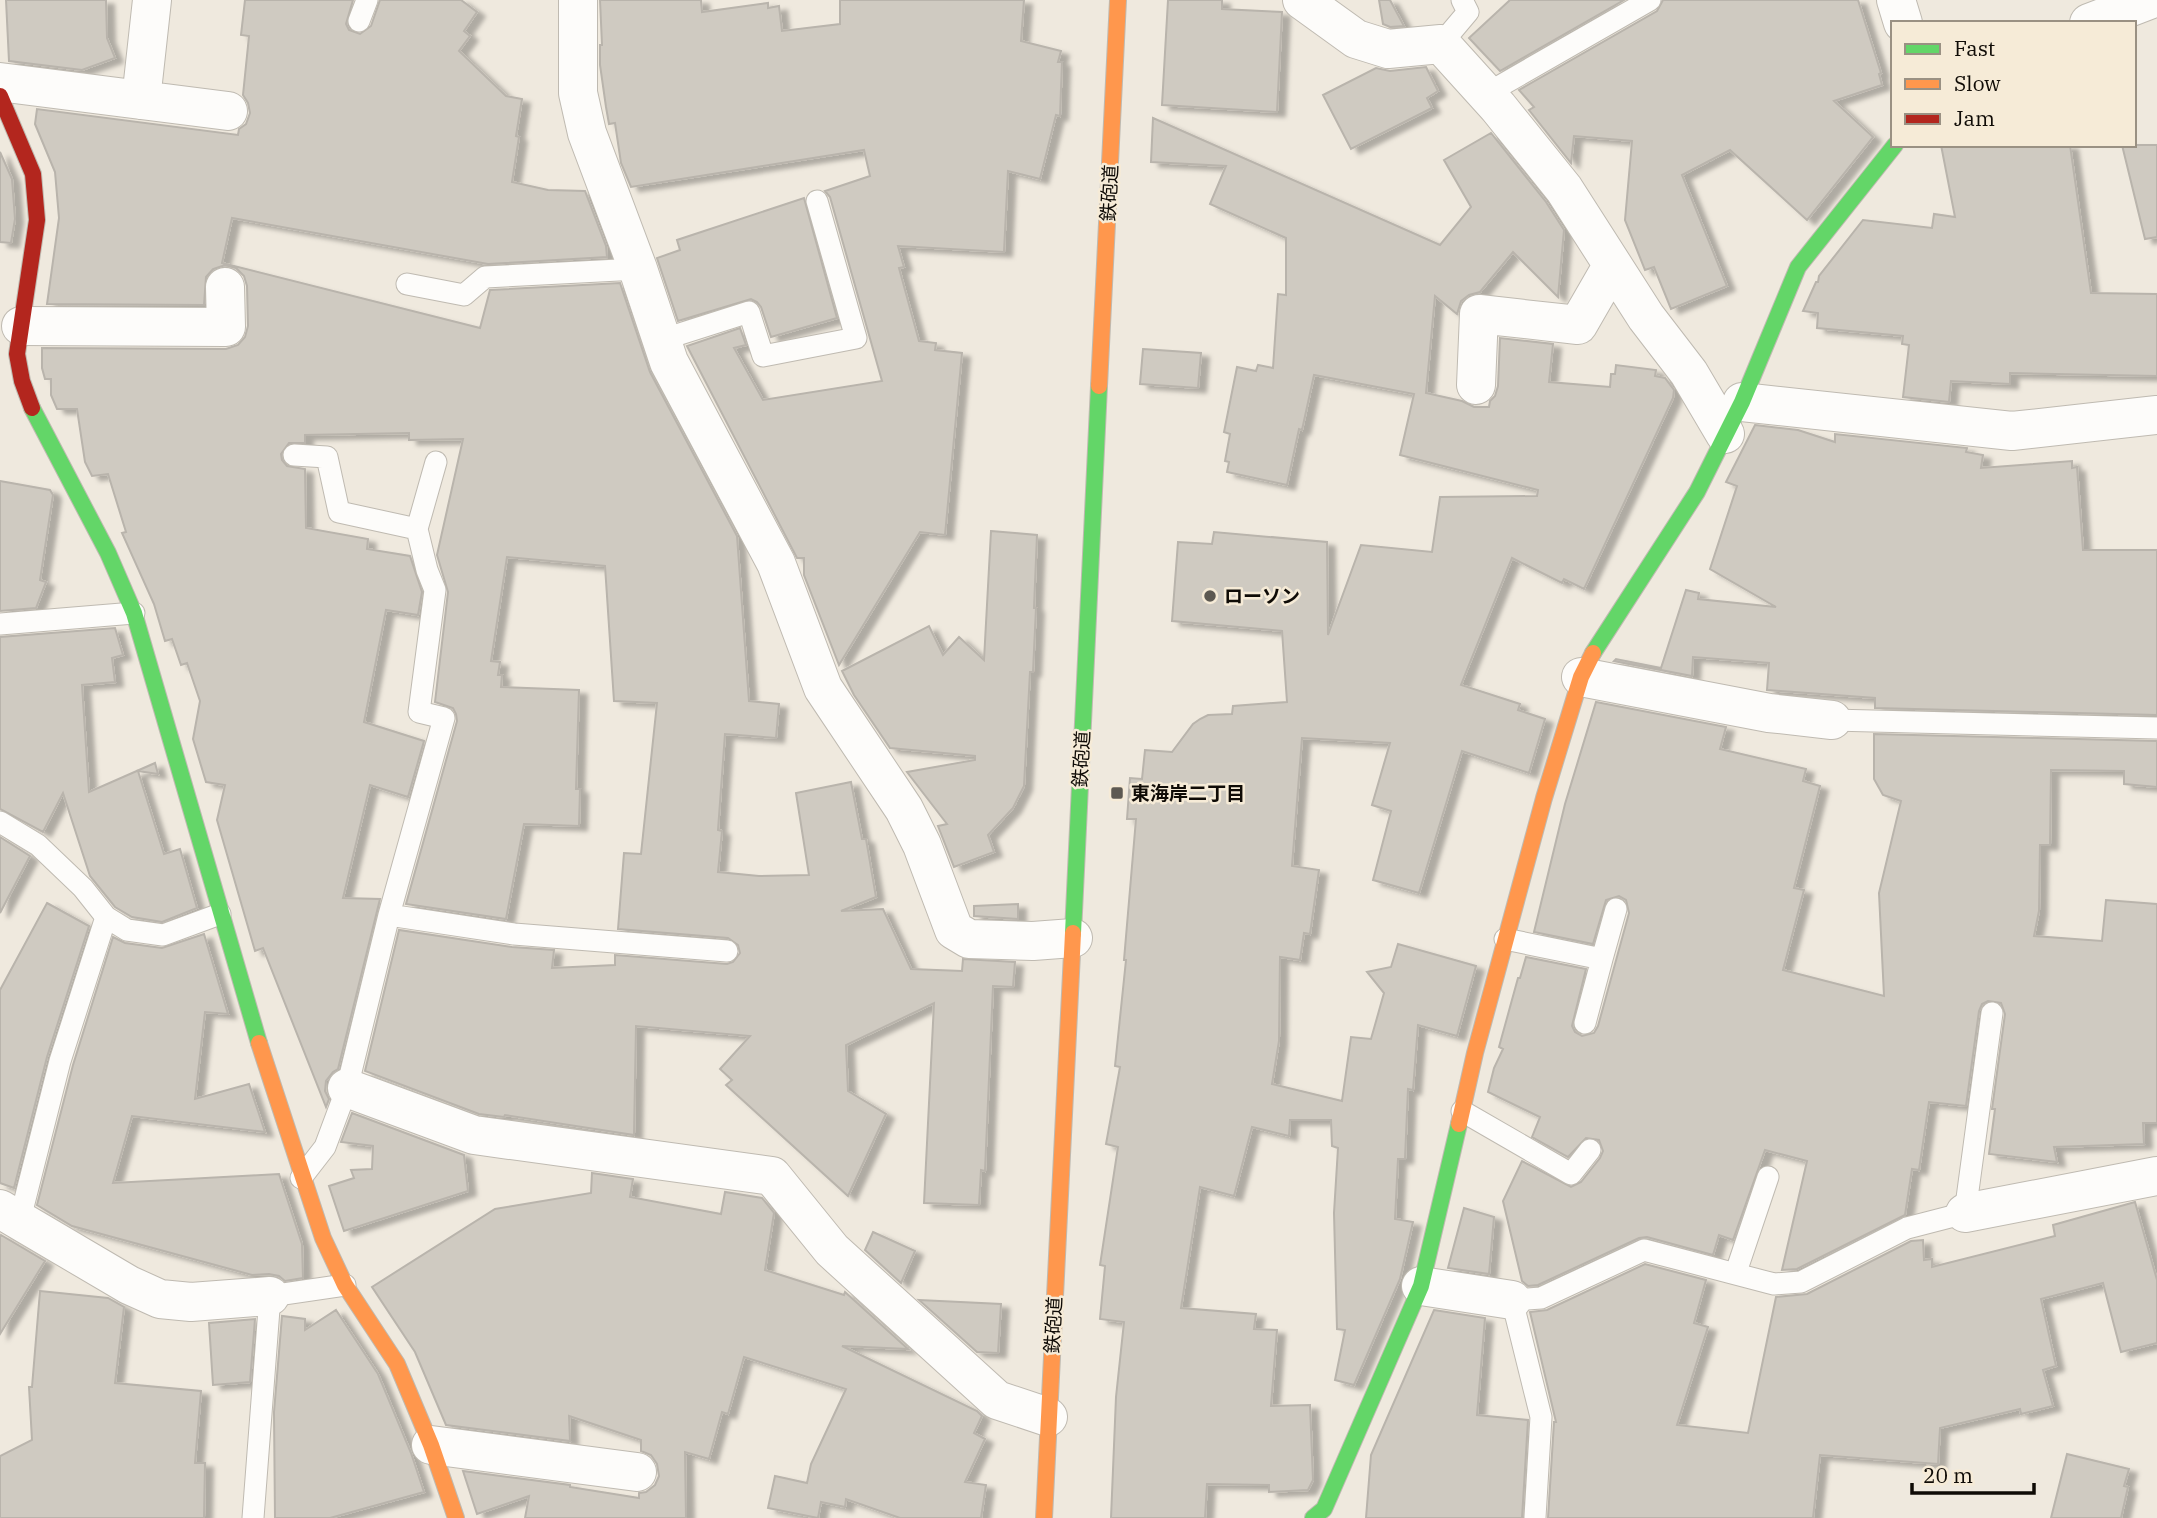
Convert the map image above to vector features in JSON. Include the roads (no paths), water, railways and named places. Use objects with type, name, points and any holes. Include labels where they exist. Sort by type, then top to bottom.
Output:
[{"type":"street","points":[[141,100],[152,0]]},
{"type":"street","points":[[578,0],[578,93],[587,133],[638,269],[669,362],[776,563],[823,688],[904,809],[954,930],[969,939],[1073,938]]},
{"type":"street","name":"鉄砲道","points":[[1044,1518],[1118,0]]},
{"type":"street","points":[[1302,0],[1356,39],[1388,49],[1441,44],[1564,189],[1646,317],[1689,373],[1733,418],[2012,431],[2157,415]]},
{"type":"street","points":[[1896,0],[1902,21]]},
{"type":"street","points":[[2095,21],[2149,0]]},
{"type":"street","points":[[0,82],[228,111]]},
{"type":"street","points":[[0,96],[33,174],[37,205],[37,220],[13,343],[22,381],[33,412],[108,553],[134,612],[220,914],[301,1178],[323,1238],[345,1285],[397,1364],[457,1518]]},
{"type":"street","points":[[1323,1515],[1421,1286],[1505,939],[1581,677],[1594,652],[1697,492],[1733,418],[1798,267],[1893,147]]},
{"type":"street","points":[[1476,385],[1479,314],[1578,324],[1612,266]]},
{"type":"street","points":[[13,343],[226,327],[225,286]]},
{"type":"street","points":[[1581,677],[1769,713],[1832,720]]},
{"type":"street","points":[[346,1088],[474,1135],[772,1177],[832,1250],[997,1400],[1048,1418]]},
{"type":"street","points":[[1965,1213],[2157,1176]]},
{"type":"street","points":[[10,1214],[129,1285],[160,1298],[191,1302],[270,1296]]},
{"type":"street","points":[[1421,1286],[1512,1300]]},
{"type":"street","points":[[431,1446],[638,1472]]},
{"type":"lane","points":[[359,20],[367,0]]},
{"type":"lane","points":[[1441,44],[1468,12],[1462,0]]},
{"type":"lane","points":[[1486,94],[1650,0]]},
{"type":"lane","points":[[661,340],[749,312],[763,356],[856,338],[817,201]]},
{"type":"lane","points":[[407,284],[464,295],[485,277],[638,269]]},
{"type":"lane","points":[[294,455],[327,457],[339,512],[417,529]]},
{"type":"lane","points":[[301,1178],[325,1147],[346,1088],[389,915],[444,718],[419,712],[435,590],[417,529],[436,462]]},
{"type":"lane","points":[[0,624],[134,612]]},
{"type":"lane","points":[[1832,720],[2157,728]]},
{"type":"lane","points":[[0,822],[38,845],[83,888],[106,917],[127,930],[163,935],[220,914]]},
{"type":"lane","points":[[1585,1023],[1616,909]]},
{"type":"lane","points":[[389,915],[514,934],[727,950]]},
{"type":"lane","points":[[10,1214],[106,917]]},
{"type":"lane","points":[[1505,939],[1602,959]]},
{"type":"lane","points":[[1535,1517],[1541,1417],[1512,1300],[1541,1298],[1644,1250],[1774,1284],[1801,1282],[1907,1228],[1965,1213],[1992,1013]]},
{"type":"lane","points":[[1462,1111],[1571,1174],[1590,1150]]},
{"type":"lane","points":[[1735,1272],[1768,1177]]},
{"type":"lane","points":[[253,1518],[270,1296],[345,1285]]},
{"type":"place","name":"ローソン","points":[[1210,596]]},
{"type":"place","name":"東海岸二丁目","points":[[1117,793]]}]
